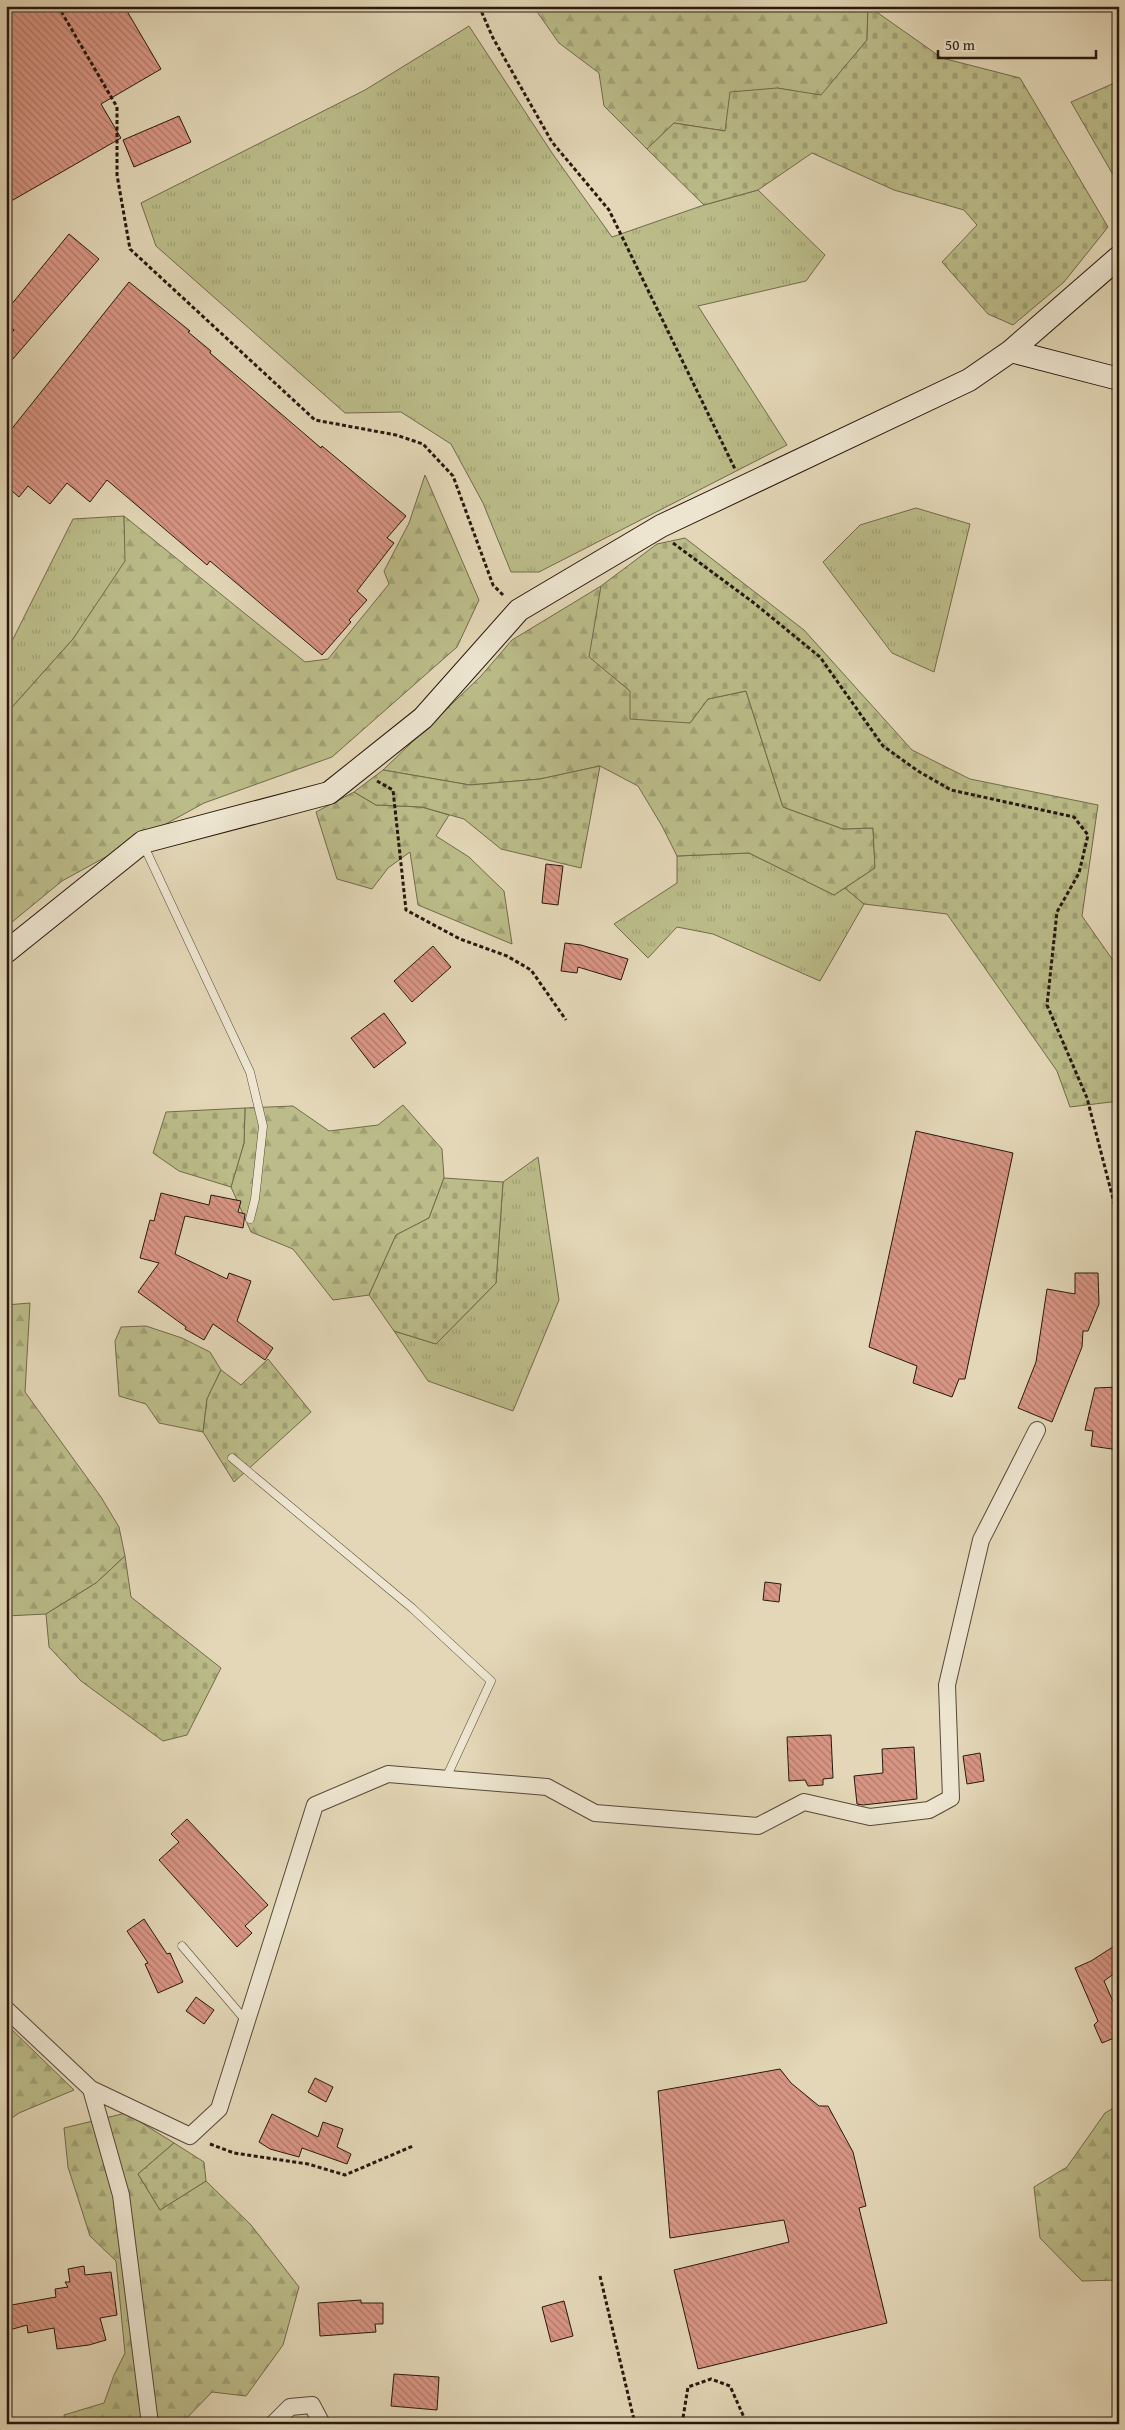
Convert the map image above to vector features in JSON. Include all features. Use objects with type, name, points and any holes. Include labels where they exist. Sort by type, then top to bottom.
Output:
[{"type":"street","points":[[6,952],[143,842],[329,793],[423,718],[519,610],[662,526],[969,380],[1011,351],[1119,257]]},
{"type":"street","points":[[1011,351],[1119,380]]},
{"type":"street","points":[[6,2009],[90,2089],[190,2136],[219,2109],[315,1806],[388,1774],[547,1787],[596,1813],[758,1826],[804,1802],[870,1817],[929,1810],[951,1798],[946,1685],[981,1540],[1037,1430]]},
{"type":"street","points":[[90,2089],[121,2196],[150,2424]]},
{"type":"street","points":[[273,2424],[290,2406],[312,2405],[322,2424]]},
{"type":"lane","points":[[143,842],[250,1072],[263,1126],[255,1199],[250,1219]]},
{"type":"lane","points":[[232,1458],[412,1608],[491,1680],[446,1778]]},
{"type":"lane","points":[[182,1946],[247,2022]]},
{"type":"path","points":[[58,6],[118,107],[117,175],[130,249],[315,420],[396,435],[423,444],[453,476],[493,586],[519,610]]},
{"type":"path","points":[[479,6],[493,38],[552,142],[609,210],[744,487]]},
{"type":"path","points":[[662,526],[676,547],[754,603],[820,657],[883,746],[918,772],[951,790],[1074,817],[1088,834],[1078,873],[1057,912],[1047,1005],[1088,1098],[1119,1222]]},
{"type":"path","points":[[357,770],[393,790],[406,910],[460,939],[507,956],[531,970],[566,1020]]},
{"type":"path","points":[[190,2136],[234,2153],[308,2164],[344,2175],[413,2146]]},
{"type":"path","points":[[600,2276],[634,2424]]},
{"type":"path","points":[[682,2424],[688,2387],[711,2379],[730,2386],[746,2424]]},
{"type":"green space","points":[[533,6],[868,6],[867,40],[821,96],[777,88],[725,131],[674,123],[647,149],[604,106],[599,73],[559,43]]},
{"type":"green space","points":[[868,6],[942,58],[1020,78],[1108,227],[1064,282],[1013,325],[988,314],[942,262],[977,225],[964,210],[894,190],[812,153],[758,190],[704,205],[647,149],[674,123],[725,131],[730,92],[777,88],[821,95],[867,40]]},
{"type":"green space","points":[[469,26],[552,153],[612,237],[704,205],[758,190],[825,255],[806,281],[698,306],[787,445],[539,572],[511,572],[483,503],[451,444],[401,412],[345,413],[156,246],[141,203],[365,90]]},
{"type":"green space","points":[[1119,81],[1119,185],[1071,102]]},
{"type":"green space","points":[[425,475],[479,600],[457,647],[332,757],[204,803],[62,881],[6,927],[6,714],[73,639],[125,561],[124,516],[305,662],[328,659],[389,584],[384,571],[409,523]]},
{"type":"green space","points":[[916,508],[970,524],[934,672],[892,653],[823,562],[860,525]]},
{"type":"green space","points":[[124,516],[126,561],[73,639],[6,714],[6,653],[73,519]]},
{"type":"green space","points":[[685,538],[804,630],[912,750],[970,779],[1098,805],[1082,916],[1119,969],[1119,1101],[1070,1107],[1057,1071],[947,914],[864,904],[845,888],[875,868],[873,828],[843,829],[783,807],[746,691],[708,699],[690,723],[630,719],[630,691],[589,657],[601,586],[657,544]]},
{"type":"green space","points":[[601,586],[590,657],[630,691],[690,723],[708,699],[746,691],[783,807],[843,829],[873,828],[875,868],[834,895],[749,853],[677,856],[638,786],[600,766],[540,779],[470,785],[383,770],[481,676],[512,640]]},
{"type":"green space","points":[[600,766],[581,868],[501,849],[464,819],[422,807],[376,805],[354,792],[383,770],[470,785],[540,779]]},
{"type":"green space","points":[[354,792],[376,805],[422,807],[449,815],[436,836],[469,857],[504,891],[512,944],[418,905],[410,852],[388,868],[372,889],[337,879],[316,812]]},
{"type":"green space","points":[[749,853],[834,895],[845,888],[864,904],[820,981],[713,934],[677,927],[648,958],[614,924],[677,883],[677,856]]},
{"type":"green space","points":[[403,1105],[442,1149],[444,1178],[429,1218],[396,1235],[369,1295],[333,1300],[293,1249],[251,1232],[231,1187],[244,1143],[245,1108],[293,1106],[329,1131],[378,1125]]},
{"type":"green space","points":[[245,1108],[244,1143],[231,1187],[179,1171],[153,1153],[166,1112]]},
{"type":"green space","points":[[538,1157],[559,1300],[513,1411],[428,1381],[394,1331],[436,1344],[496,1283],[503,1182]]},
{"type":"green space","points":[[444,1178],[503,1182],[496,1283],[436,1344],[394,1331],[369,1295],[396,1235],[429,1218]]},
{"type":"green space","points":[[30,1303],[25,1392],[101,1497],[119,1527],[125,1556],[96,1583],[46,1614],[6,1616],[6,1305]]},
{"type":"green space","points":[[146,1326],[182,1338],[210,1352],[221,1370],[207,1399],[203,1432],[159,1423],[146,1404],[119,1396],[115,1341],[121,1327]]},
{"type":"green space","points":[[268,1359],[311,1412],[234,1482],[203,1432],[207,1399],[221,1370],[241,1385]]},
{"type":"green space","points":[[125,1556],[131,1597],[221,1668],[187,1735],[163,1741],[81,1681],[49,1647],[46,1614],[96,1583]]},
{"type":"green space","points":[[6,2024],[74,2090],[19,2113],[6,2122]]},
{"type":"green space","points":[[1119,2105],[1119,2280],[1082,2281],[1040,2238],[1034,2187],[1067,2167],[1105,2113]]},
{"type":"green space","points":[[126,2113],[174,2143],[138,2174],[160,2210],[206,2181],[251,2225],[299,2287],[283,2345],[246,2396],[212,2392],[181,2424],[159,2424],[137,2394],[143,2424],[65,2424],[64,2415],[104,2403],[114,2375],[125,2353],[116,2261],[90,2236],[68,2167],[64,2128]]},
{"type":"green space","points":[[174,2143],[204,2162],[206,2181],[160,2210],[138,2174]]},
{"type":"building","points":[[13,6],[124,6],[161,69],[101,104],[121,138],[6,204],[6,10]]},
{"type":"building","points":[[179,116],[191,142],[134,167],[123,140]]},
{"type":"building","points":[[69,234],[99,259],[6,367],[6,339],[14,330],[6,324],[6,311]]},
{"type":"building","points":[[129,282],[190,331],[188,332],[211,351],[210,353],[321,448],[322,446],[406,516],[387,538],[394,543],[357,591],[367,600],[349,620],[351,622],[322,655],[210,561],[207,565],[107,480],[90,502],[67,483],[50,504],[28,486],[19,497],[6,486],[6,436]]},
{"type":"building","points":[[546,864],[563,866],[558,905],[542,903]]},
{"type":"building","points":[[565,943],[581,945],[628,959],[621,980],[578,967],[577,973],[561,971]]},
{"type":"building","points":[[433,946],[451,967],[412,1002],[394,981]]},
{"type":"building","points":[[384,1013],[406,1043],[374,1068],[351,1038]]},
{"type":"building","points":[[916,1131],[1013,1153],[965,1379],[959,1379],[952,1397],[913,1383],[917,1366],[869,1347]]},
{"type":"building","points":[[161,1193],[209,1205],[211,1195],[241,1201],[238,1212],[245,1214],[243,1228],[185,1216],[175,1254],[227,1279],[229,1273],[251,1281],[237,1321],[273,1348],[265,1360],[213,1324],[204,1340],[185,1329],[186,1327],[138,1292],[159,1263],[140,1258],[150,1220],[154,1221]]},
{"type":"building","points":[[1075,1273],[1098,1273],[1099,1304],[1088,1331],[1083,1331],[1082,1347],[1052,1422],[1018,1408],[1036,1362],[1047,1289],[1075,1294]]},
{"type":"building","points":[[1119,1387],[1119,1450],[1091,1446],[1093,1431],[1085,1430],[1095,1388]]},
{"type":"building","points":[[765,1582],[781,1584],[779,1602],[763,1600]]},
{"type":"building","points":[[831,1735],[833,1778],[823,1779],[823,1785],[808,1786],[805,1780],[789,1781],[787,1737]]},
{"type":"building","points":[[914,1747],[917,1799],[857,1804],[854,1776],[883,1773],[882,1749]]},
{"type":"building","points":[[980,1753],[984,1781],[967,1784],[963,1756]]},
{"type":"building","points":[[187,1819],[268,1905],[245,1926],[252,1933],[237,1947],[159,1860],[179,1842],[171,1834]]},
{"type":"building","points":[[144,1919],[167,1954],[170,1953],[183,1982],[158,1993],[145,1964],[148,1963],[127,1931]]},
{"type":"building","points":[[1119,1943],[1119,1970],[1104,1981],[1119,2015],[1119,2036],[1102,2043],[1094,2025],[1098,2021],[1075,1968],[1091,1961]]},
{"type":"building","points":[[196,1997],[214,2010],[204,2024],[186,2011]]},
{"type":"building","points":[[780,2069],[791,2083],[819,2106],[828,2106],[853,2152],[866,2206],[859,2208],[887,2323],[698,2369],[674,2270],[789,2242],[784,2220],[670,2238],[658,2091]]},
{"type":"building","points":[[315,2078],[333,2087],[326,2102],[308,2092]]},
{"type":"building","points":[[272,2114],[318,2137],[323,2122],[343,2129],[337,2147],[351,2154],[347,2164],[302,2148],[299,2157],[270,2149],[259,2142]]},
{"type":"building","points":[[84,2266],[85,2275],[111,2272],[117,2315],[100,2318],[106,2340],[89,2345],[57,2349],[54,2328],[28,2333],[27,2325],[6,2331],[6,2306],[56,2297],[55,2289],[68,2287],[65,2282],[70,2282],[68,2269]]},
{"type":"building","points":[[361,2300],[361,2303],[383,2303],[383,2324],[375,2324],[376,2332],[320,2336],[318,2303]]},
{"type":"building","points":[[564,2301],[573,2336],[551,2342],[542,2307]]},
{"type":"building","points":[[394,2374],[439,2377],[437,2410],[391,2406]]}]
